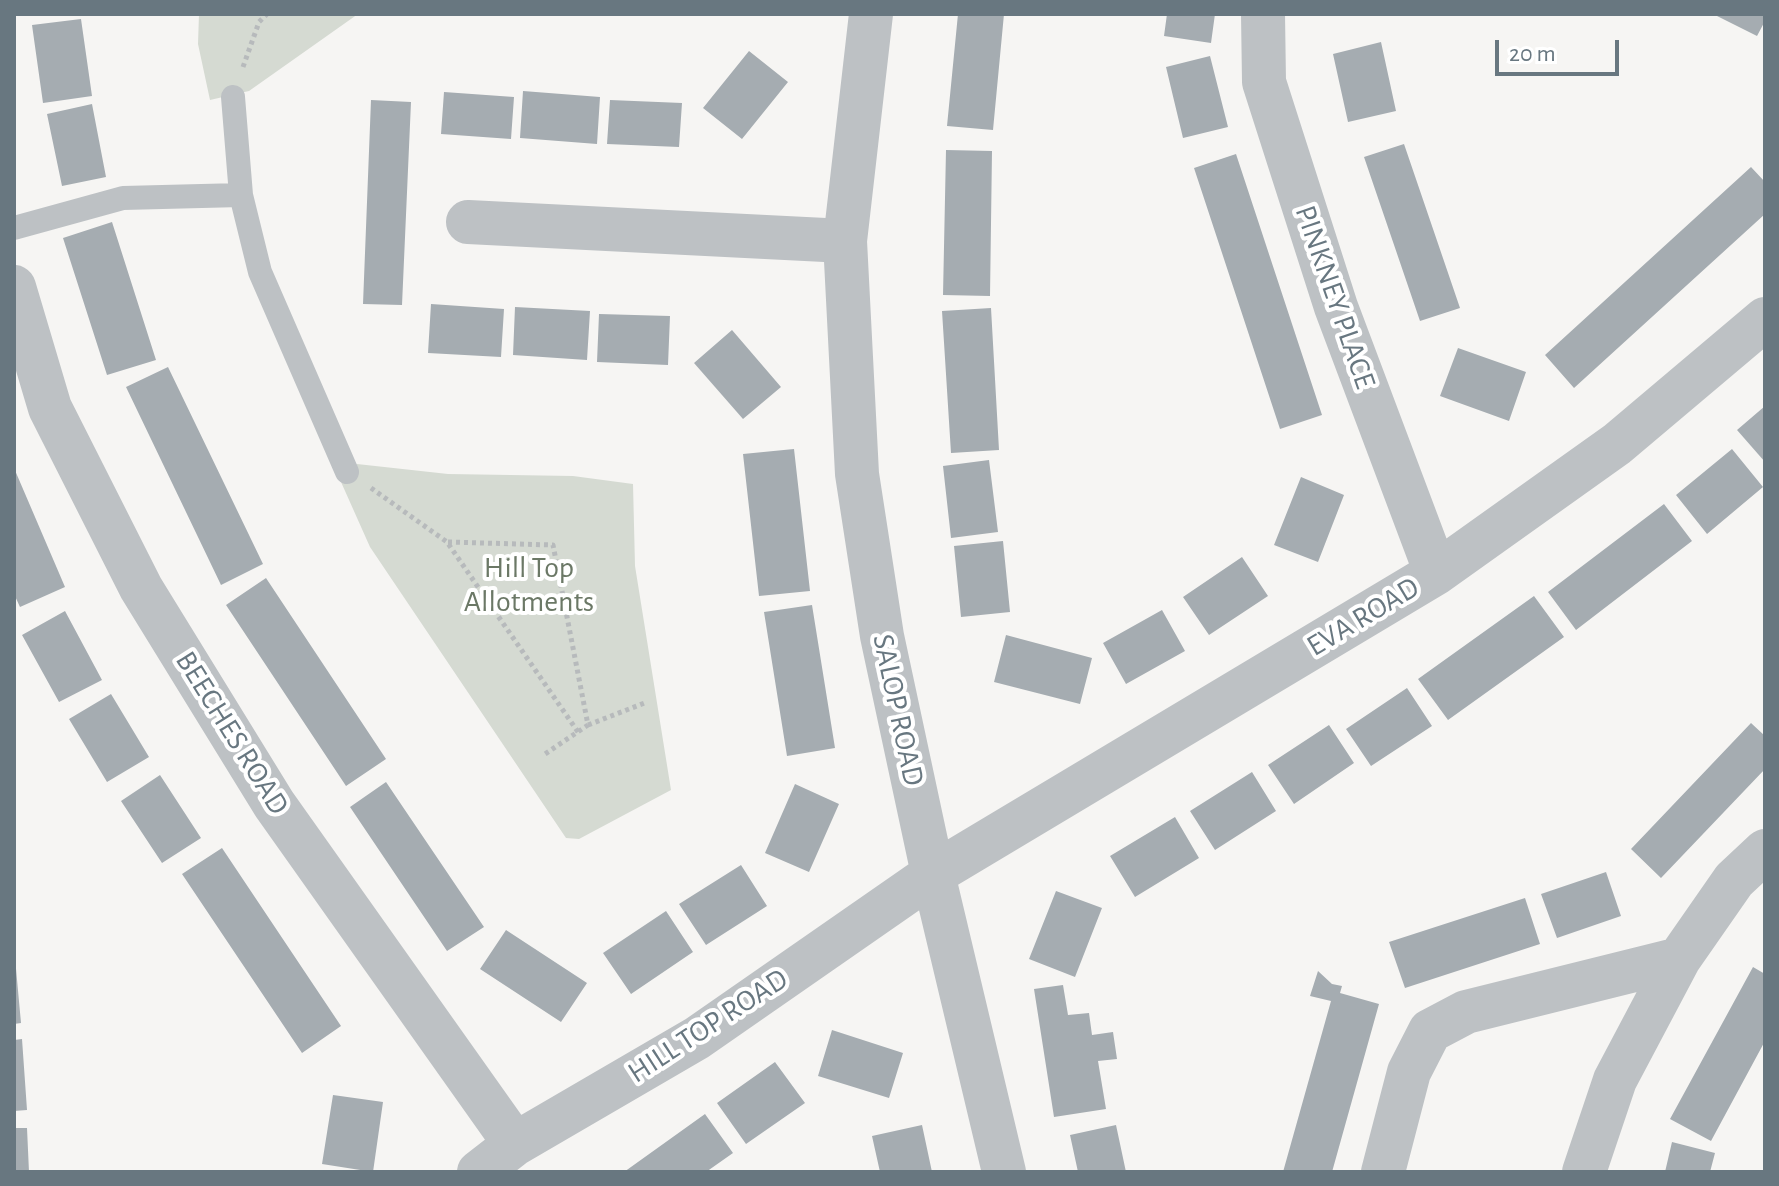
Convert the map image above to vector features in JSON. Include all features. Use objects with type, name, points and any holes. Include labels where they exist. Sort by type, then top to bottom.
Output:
[{"type":"street","name":"SALOP ROAD","points":[[871,14],[845,241],[857,474],[882,636],[933,874],[1004,1172]]},
{"type":"street","name":"PINKNEY PLACE","points":[[1263,14],[1264,82],[1336,307],[1436,573]]},
{"type":"street","points":[[468,222],[845,241]]},
{"type":"street","name":"BEECHES ROAD","points":[[14,287],[50,408],[141,588],[274,804],[515,1144]]},
{"type":"street","name":"EVA ROAD","points":[[933,874],[1436,573],[1617,444],[1765,319]]},
{"type":"street","points":[[1584,1172],[1615,1080],[1679,959],[1734,880],[1765,851]]},
{"type":"street","name":"HILL TOP ROAD","points":[[479,1172],[515,1144],[697,1038],[933,874]]},
{"type":"street","points":[[1383,1172],[1409,1072],[1430,1031],[1466,1012],[1679,959]]},
{"type":"lane","points":[[233,97],[241,195],[260,272],[347,472]]},
{"type":"lane","points":[[14,228],[123,198],[241,195]]},
{"type":"path","points":[[233,97],[259,22],[267,14]]},
{"type":"path","points":[[347,472],[447,542],[578,732]]},
{"type":"path","points":[[447,542],[553,545],[588,725]]},
{"type":"path","points":[[542,756],[588,725],[647,702]]},
{"type":"green space","points":[[199,14],[358,14],[249,91],[210,100],[198,44]]},
{"type":"green space","name":"Hill Top Allotments","points":[[357,464],[448,474],[573,476],[633,484],[635,566],[671,790],[579,839],[566,838],[370,547],[337,473]]},
{"type":"building","points":[[958,14],[1004,14],[993,130],[947,126]]},
{"type":"building","points":[[1167,14],[1215,14],[1211,43],[1164,36]]},
{"type":"building","points":[[1713,14],[1765,14],[1765,21],[1757,36]]},
{"type":"building","points":[[81,19],[92,96],[43,103],[32,25]]},
{"type":"building","points":[[1381,42],[1396,111],[1348,122],[1333,54]]},
{"type":"building","points":[[749,51],[788,82],[742,139],[703,108]]},
{"type":"building","points":[[1210,56],[1228,127],[1183,138],[1166,67]]},
{"type":"building","points":[[523,91],[600,97],[597,144],[520,138]]},
{"type":"building","points":[[444,92],[514,97],[511,139],[441,134]]},
{"type":"building","points":[[371,100],[411,102],[402,305],[363,304]]},
{"type":"building","points":[[610,100],[682,103],[679,147],[607,144]]},
{"type":"building","points":[[92,104],[106,177],[62,186],[47,114]]},
{"type":"building","points":[[1404,144],[1460,308],[1420,321],[1364,157]]},
{"type":"building","points":[[946,150],[992,151],[990,296],[943,295]]},
{"type":"building","points":[[1236,154],[1322,415],[1280,429],[1194,168]]},
{"type":"building","points":[[1751,167],[1765,182],[1765,214],[1574,388],[1545,355]]},
{"type":"building","points":[[112,222],[156,360],[107,375],[63,238]]},
{"type":"building","points":[[431,304],[504,309],[501,357],[428,353]]},
{"type":"building","points":[[515,307],[590,311],[587,360],[513,355]]},
{"type":"building","points":[[991,308],[999,450],[951,453],[942,311]]},
{"type":"building","points":[[599,314],[670,316],[668,365],[597,362]]},
{"type":"building","points":[[732,330],[781,387],[743,419],[694,363]]},
{"type":"building","points":[[1458,348],[1526,372],[1509,421],[1440,396]]},
{"type":"building","points":[[168,367],[263,564],[221,585],[126,387]]},
{"type":"building","points":[[1765,406],[1765,462],[1737,430]]},
{"type":"building","points":[[794,449],[810,591],[759,596],[743,454]]},
{"type":"building","points":[[1732,449],[1763,487],[1707,534],[1676,495]]},
{"type":"building","points":[[989,460],[998,532],[951,538],[943,466]]},
{"type":"building","points":[[14,468],[65,587],[20,607],[14,594]]},
{"type":"building","points":[[1301,477],[1344,495],[1318,562],[1274,545]]},
{"type":"building","points":[[1664,504],[1692,541],[1576,630],[1548,592]]},
{"type":"building","points":[[1003,541],[1010,612],[961,617],[954,546]]},
{"type":"building","points":[[1242,557],[1268,596],[1209,635],[1183,597]]},
{"type":"building","points":[[266,578],[386,759],[346,786],[226,605]]},
{"type":"building","points":[[1534,596],[1564,637],[1448,720],[1418,679]]},
{"type":"building","points":[[812,605],[835,748],[787,756],[764,612]]},
{"type":"building","points":[[1162,610],[1185,651],[1126,684],[1103,643]]},
{"type":"building","points":[[65,611],[102,680],[59,702],[22,635]]},
{"type":"building","points":[[1006,635],[1092,658],[1080,704],[994,682]]},
{"type":"building","points":[[1407,688],[1432,726],[1371,766],[1346,729]]},
{"type":"building","points":[[111,694],[149,757],[107,782],[69,719]]},
{"type":"building","points":[[1751,723],[1765,736],[1765,769],[1661,878],[1631,849]]},
{"type":"building","points":[[1329,725],[1354,763],[1294,804],[1268,765]]},
{"type":"building","points":[[1252,772],[1276,811],[1215,850],[1190,811]]},
{"type":"building","points":[[160,775],[201,838],[162,863],[121,801]]},
{"type":"building","points":[[386,782],[484,927],[447,951],[350,807]]},
{"type":"building","points":[[795,784],[839,804],[809,872],[765,853]]},
{"type":"building","points":[[1175,817],[1199,858],[1135,897],[1110,856]]},
{"type":"building","points":[[222,848],[341,1026],[302,1053],[182,874]]},
{"type":"building","points":[[741,865],[767,906],[706,945],[679,904]]},
{"type":"building","points":[[1606,872],[1621,916],[1557,938],[1541,894]]},
{"type":"building","points":[[1056,891],[1102,908],[1075,977],[1029,959]]},
{"type":"building","points":[[1525,898],[1540,944],[1405,988],[1389,942]]},
{"type":"building","points":[[666,911],[693,952],[631,994],[603,953]]},
{"type":"building","points":[[506,930],[587,983],[561,1022],[480,969]]},
{"type":"building","points":[[14,947],[21,1023],[14,1024]]},
{"type":"building","points":[[1753,967],[1765,974],[1765,1041],[1711,1141],[1670,1119]]},
{"type":"building","points":[[1318,971],[1332,984],[1342,986],[1340,993],[1379,1004],[1332,1172],[1283,1172],[1331,1001],[1310,996]]},
{"type":"building","points":[[1063,985],[1068,1015],[1089,1013],[1092,1035],[1113,1032],[1117,1059],[1098,1061],[1106,1109],[1054,1117],[1034,989]]},
{"type":"building","points":[[832,1030],[903,1053],[889,1098],[818,1076]]},
{"type":"building","points":[[22,1039],[27,1110],[14,1111],[14,1040]]},
{"type":"building","points":[[775,1062],[805,1103],[746,1144],[717,1103]]},
{"type":"building","points":[[333,1095],[383,1102],[373,1172],[322,1164]]},
{"type":"building","points":[[705,1114],[733,1153],[706,1172],[624,1172]]},
{"type":"building","points":[[922,1125],[932,1172],[880,1172],[872,1136]]},
{"type":"building","points":[[1116,1125],[1126,1172],[1078,1172],[1070,1135]]},
{"type":"building","points":[[14,1128],[27,1128],[29,1172],[14,1172]]},
{"type":"building","points":[[1672,1142],[1715,1153],[1710,1172],[1665,1172]]}]
